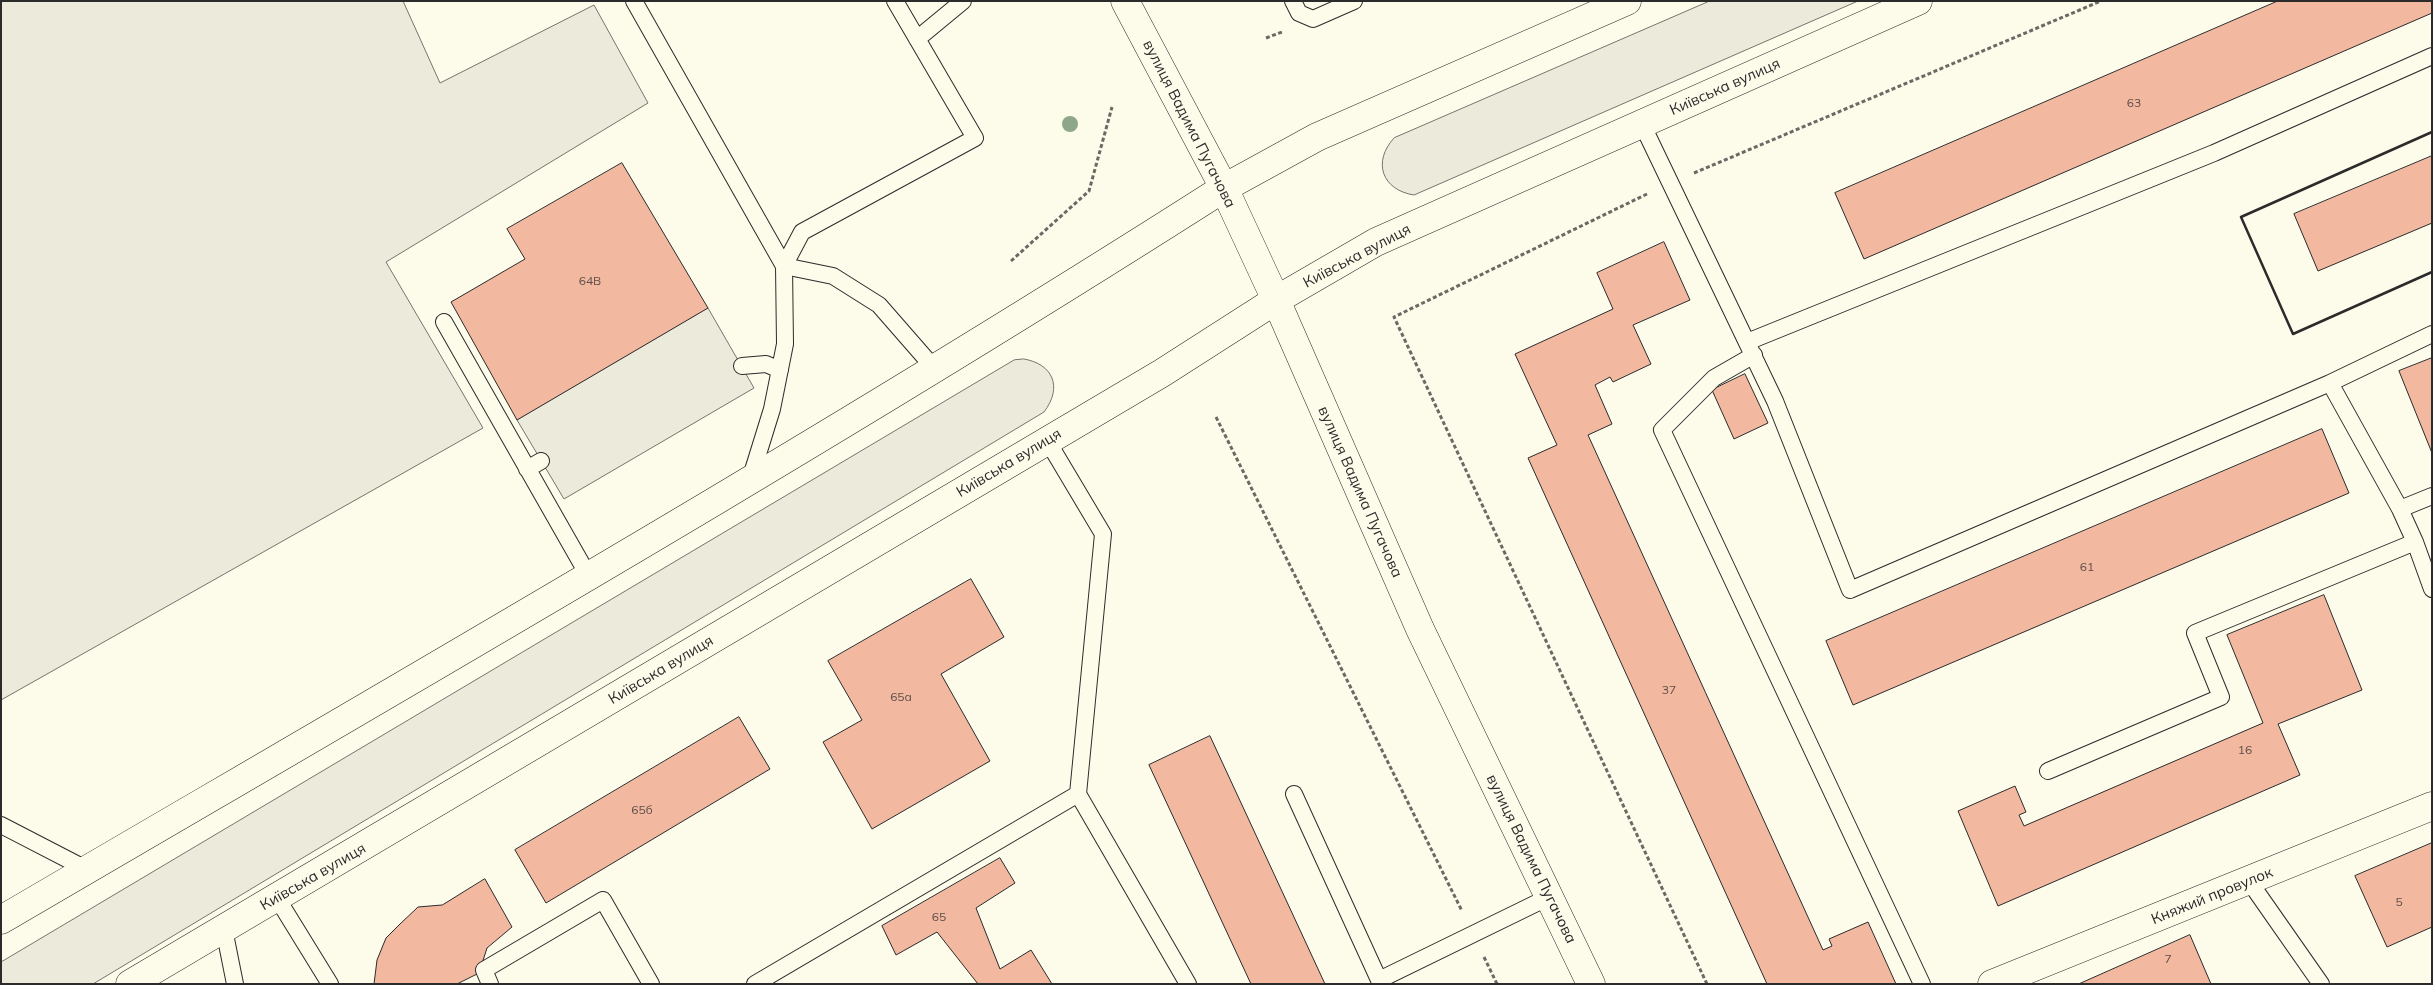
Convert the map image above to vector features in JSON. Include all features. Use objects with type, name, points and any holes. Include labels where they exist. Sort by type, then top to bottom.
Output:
[{"type":"main road","name":"вулиця Вадима Пугачова","points":[[1125,1],[1224,188],[1276,300],[1420,629],[1591,984]]},
{"type":"main road","points":[[1,920],[750,480],[1057,295],[1224,188],[1317,137],[1627,1]]},
{"type":"main road","name":"Київська вулиця","points":[[130,984],[1162,373],[1276,300],[1376,242],[1918,1]]},
{"type":"main road","name":"Княжий провулок","points":[[1992,984],[2249,882],[2432,806]]},
{"type":"lane","points":[[634,1],[784,266],[833,276],[879,305],[934,368]]},
{"type":"lane","points":[[750,480],[772,409],[785,344],[784,266],[802,232],[975,138],[895,1]]},
{"type":"lane","points":[[917,39],[962,1]]},
{"type":"lane","points":[[1293,1],[1299,13],[1313,19],[1354,1]]},
{"type":"lane","points":[[1922,984],[1662,430],[1714,378],[1750,348],[2214,153],[2432,56]]},
{"type":"lane","points":[[1642,124],[1775,401],[1850,590],[2330,382],[2432,334]]},
{"type":"lane","points":[[444,322],[534,465],[588,576]]},
{"type":"lane","points":[[742,366],[766,364],[780,370]]},
{"type":"lane","points":[[2330,382],[2400,509],[2415,542],[2432,589]]},
{"type":"lane","points":[[1047,440],[1103,534],[1078,794],[1188,984]]},
{"type":"lane","points":[[2400,509],[2432,496]]},
{"type":"lane","points":[[2048,771],[2221,697],[2195,633],[2415,542]]},
{"type":"lane","points":[[755,984],[1078,794]]},
{"type":"lane","points":[[1294,794],[1379,980],[1549,897]]},
{"type":"lane","points":[[1,825],[88,870]]},
{"type":"lane","points":[[2249,882],[2321,984]]},
{"type":"lane","points":[[277,898],[330,984]]},
{"type":"lane","points":[[490,984],[484,970],[603,900],[651,984]]},
{"type":"lane","points":[[224,929],[235,984]]},
{"type":"path","points":[[1707,984],[1394,317],[1671,183],[2101,1]]},
{"type":"path","points":[[1011,261],[1089,191],[1112,108]]},
{"type":"path","points":[[1216,417],[1497,984]]},
{"type":"shaded area","points":[[1,1],[403,1],[440,83],[594,5],[648,103],[386,262],[483,428],[1,700]]},
{"type":"shaded area","points":[[1710,1],[1858,1],[1414,195],[1394,187],[1384,174],[1383,156],[1394,138]]},
{"type":"shaded area","points":[[708,308],[754,388],[564,499],[517,420]]},
{"type":"shaded area","points":[[1024,359],[1042,366],[1052,378],[1053,394],[1044,412],[93,984],[1,984],[1,962],[1014,360]]},
{"type":"building","points":[[2278,1],[2432,1],[2432,13],[1864,259],[1835,193]]},
{"type":"building","points":[[2432,156],[2432,223],[2318,271],[2294,214]]},
{"type":"building","points":[[622,163],[708,308],[517,420],[451,302],[525,259],[507,229]]},
{"type":"building","points":[[1664,242],[1690,300],[1633,325],[1651,364],[1613,382],[1610,377],[1595,385],[1612,424],[1588,435],[1823,950],[1832,946],[1829,939],[1868,922],[1896,984],[1767,984],[1528,458],[1557,445],[1515,354],[1613,309],[1597,273]]},
{"type":"building","points":[[2432,358],[2432,453],[2399,371]]},
{"type":"building","points":[[1745,374],[1768,423],[1734,439],[1712,390]]},
{"type":"building","points":[[2322,429],[2349,493],[1853,705],[1826,641]]},
{"type":"building","points":[[971,579],[1004,637],[941,674],[990,761],[872,829],[823,742],[862,720],[828,661]]},
{"type":"building","points":[[2324,595],[2362,690],[2278,724],[2300,775],[1998,906],[1958,811],[2015,786],[2026,812],[2019,815],[2024,826],[2263,723],[2227,635]]},
{"type":"building","points":[[739,717],[770,769],[546,903],[515,850]]},
{"type":"building","points":[[1210,736],[1325,984],[1251,984],[1149,765]]},
{"type":"building","points":[[2432,843],[2432,927],[2387,947],[2355,876]]},
{"type":"building","points":[[1000,858],[1015,883],[976,908],[1000,969],[1031,950],[1052,984],[978,984],[937,932],[896,955],[882,926]]},
{"type":"building","points":[[485,879],[512,927],[487,948],[479,973],[457,984],[374,984],[377,960],[386,938],[418,907],[442,905]]},
{"type":"building","points":[[2190,935],[2211,984],[2079,984]]},
{"type":"wall","points":[[2432,132],[2241,217],[2293,334],[2432,272]]}]
